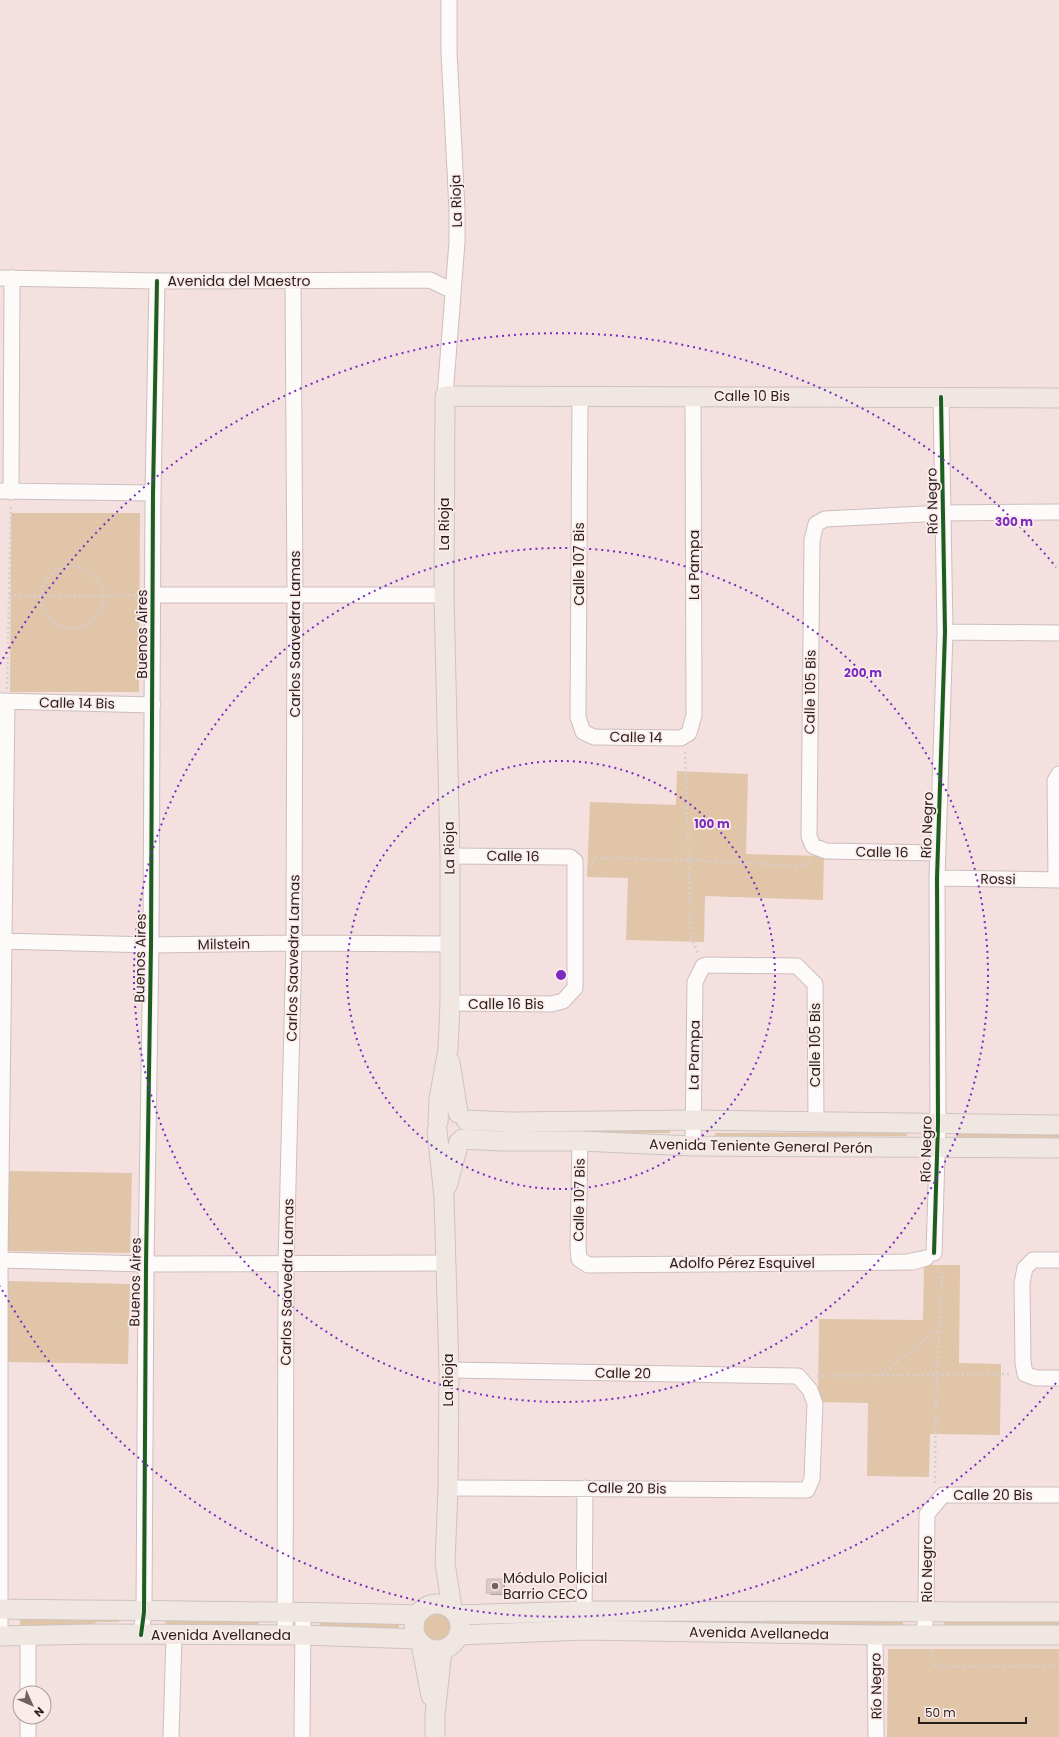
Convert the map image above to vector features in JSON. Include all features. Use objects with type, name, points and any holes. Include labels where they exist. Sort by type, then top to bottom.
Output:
[{"type":"main road","name":"Calle 10 Bis","points":[[445,396],[941,396],[1059,398]]},
{"type":"main road","name":"La Rioja","points":[[445,396],[444,595],[450,856],[450,1003],[448,1049],[438,1099],[437,1126],[444,1197],[449,1370],[448,1488],[445,1563],[455,1612]]},
{"type":"main road","name":"La Rioja","points":[[448,1049],[462,1117]]},
{"type":"main road","points":[[453,1112],[462,1117],[467,1131],[460,1140],[449,1143],[438,1135],[437,1126],[444,1115],[453,1112]]},
{"type":"main road","name":"Avenida Teniente General Perón","points":[[462,1117],[512,1122],[693,1120],[1059,1125]]},
{"type":"main road","name":"La Rioja","points":[[444,1197],[460,1140]]},
{"type":"main road","name":"Avenida Teniente General Perón","points":[[460,1140],[500,1142],[580,1141],[693,1146],[1059,1148]]},
{"type":"main road","name":"La Rioja","points":[[424,1610],[445,1563]]},
{"type":"main road","points":[[419,1642],[430,1649],[442,1650],[452,1645],[458,1635],[460,1624],[455,1612],[443,1604],[435,1603],[424,1610],[414,1626],[435,1715]]},
{"type":"main road","name":"Avenida Avellaneda","points":[[0,1609],[144,1612],[424,1610]]},
{"type":"main road","name":"Avenida Avellaneda","points":[[455,1612],[1059,1612]]},
{"type":"main road","name":"Avenida Avellaneda","points":[[458,1635],[585,1630],[875,1635],[1059,1635]]},
{"type":"main road","name":"Avenida Avellaneda","points":[[0,1636],[294,1635],[419,1642]]},
{"type":"main road","points":[[435,1737],[435,1715],[442,1650]]},
{"type":"street","name":"La Rioja","points":[[445,396],[457,242],[457,210],[449,52],[449,0]]},
{"type":"street","name":"Avenida del Maestro","points":[[6,278],[157,281],[430,280],[452,291]]},
{"type":"street","points":[[6,278],[5,492],[153,493]]},
{"type":"street","name":"Buenos Aires","points":[[141,1635],[144,1612],[146,1264],[154,595],[153,493],[157,281]]},
{"type":"street","name":"Carlos Saavedra Lamas","points":[[293,281],[295,594],[294,942],[286,1265],[295,1612],[294,1635],[302,1737]]},
{"type":"street","name":"Calle 107 Bis","points":[[580,396],[578,717],[583,732]]},
{"type":"street","name":"La Pampa","points":[[685,735],[694,715],[693,396]]},
{"type":"street","name":"Río Negro","points":[[930,1256],[938,1124],[937,853],[945,632],[941,396]]},
{"type":"street","points":[[943,513],[1059,512]]},
{"type":"street","name":"Calle 105 Bis","points":[[826,851],[813,846],[809,836],[812,540],[816,524],[825,519],[943,513]]},
{"type":"street","points":[[154,595],[444,595]]},
{"type":"street","points":[[945,632],[1059,633]]},
{"type":"street","points":[[0,1636],[0,1260],[3,701]]},
{"type":"street","name":"Calle 14 Bis","points":[[3,701],[153,705]]},
{"type":"street","name":"Calle 14","points":[[583,732],[594,737],[685,735]]},
{"type":"street","points":[[1058,880],[1055,781],[1059,774]]},
{"type":"street","name":"Calle 16","points":[[826,851],[937,853]]},
{"type":"street","name":"Calle 16","points":[[450,856],[564,857],[570,858],[575,864]]},
{"type":"street","name":"Calle 16 Bis","points":[[450,1003],[551,1004],[563,1001],[575,988],[575,864]]},
{"type":"street","name":"Rossi","points":[[937,878],[1058,880]]},
{"type":"street","name":"Milstein","points":[[2,940],[151,944],[294,942],[449,944]]},
{"type":"street","name":"La Pampa","points":[[693,1146],[695,982],[703,966]]},
{"type":"street","name":"Calle 105 Bis","points":[[703,966],[797,966],[815,984],[816,1121]]},
{"type":"street","name":"Calle 107 Bis","points":[[579,1259],[580,1141]]},
{"type":"street","name":"Adolfo Pérez Esquivel","points":[[579,1259],[588,1265],[906,1262],[930,1256]]},
{"type":"street","points":[[0,1260],[146,1264],[286,1265],[445,1263]]},
{"type":"street","points":[[1059,1260],[1033,1260],[1025,1268],[1022,1283],[1023,1362],[1025,1374],[1036,1378],[1059,1378]]},
{"type":"street","name":"Calle 20","points":[[449,1370],[798,1376]]},
{"type":"street","name":"Calle 20 Bis","points":[[448,1488],[807,1490],[812,1479],[815,1404],[810,1390],[798,1376]]},
{"type":"street","points":[[585,1488],[585,1630]]},
{"type":"street","name":"Calle 20 Bis","points":[[932,1506],[943,1495],[1059,1495]]},
{"type":"street","name":"Rio Negro","points":[[924,1634],[926,1612],[927,1514],[932,1506]]},
{"type":"street","points":[[171,1737],[174,1635]]},
{"type":"street","name":"Río Negro","points":[[875,1635],[876,1737]]},
{"type":"street","points":[[28,1636],[28,1685]]},
{"type":"street","points":[[28,1725],[28,1737]]},
{"type":"path","points":[[3,701],[9,595],[5,492]]},
{"type":"path","points":[[76,566],[95,576],[104,595],[98,614],[92,621],[83,626],[74,628],[64,627],[55,623],[43,608],[42,597],[43,588],[48,578],[56,571],[65,567],[76,566]]},
{"type":"path","points":[[9,595],[42,597],[154,595]]},
{"type":"path","points":[[685,735],[691,938],[703,966]]},
{"type":"path","points":[[575,864],[589,867],[596,858],[688,860],[802,866],[826,851]]},
{"type":"path","points":[[930,1256],[942,1274],[936,1395],[936,1476],[932,1506]]},
{"type":"path","points":[[880,1376],[939,1327]]},
{"type":"path","points":[[798,1376],[1025,1374]]},
{"type":"path","points":[[924,1634],[936,1667],[1059,1666]]},
{"type":"shaded area","points":[[11,513],[140,513],[139,692],[10,692]]},
{"type":"shaded area","points":[[677,771],[748,774],[746,854],[824,856],[823,900],[705,896],[704,942],[626,940],[628,878],[587,877],[590,802],[676,805]]},
{"type":"shaded area","points":[[670,1130],[670,1133],[477,1134],[478,1131]]},
{"type":"shaded area","points":[[907,1132],[907,1136],[715,1136],[715,1133]]},
{"type":"shaded area","points":[[956,1134],[1059,1134],[1059,1138],[956,1137]]},
{"type":"shaded area","points":[[9,1171],[132,1173],[130,1253],[8,1251]]},
{"type":"shaded area","points":[[924,1265],[960,1265],[959,1363],[1001,1364],[1000,1435],[930,1434],[929,1477],[867,1476],[868,1403],[818,1402],[819,1319],[923,1320]]},
{"type":"shaded area","points":[[8,1281],[130,1284],[128,1364],[6,1362]]},
{"type":"shaded area","points":[[443,1611],[457,1623],[456,1629],[443,1640],[427,1643],[420,1631],[421,1626],[427,1616]]},
{"type":"shaded area","points":[[585,1615],[903,1618],[903,1628],[585,1625]]},
{"type":"shaded area","points":[[944,1618],[1059,1619],[1059,1629],[944,1628]]},
{"type":"shaded area","points":[[20,1619],[119,1620],[119,1622],[97,1622],[83,1629],[20,1628]]},
{"type":"shaded area","points":[[165,1620],[259,1620],[259,1630],[165,1630]]},
{"type":"shaded area","points":[[399,1620],[399,1630],[320,1631],[320,1621]]},
{"type":"shaded area","points":[[888,1649],[1059,1649],[1059,1737],[887,1737]]},
{"type":"building","name":"Módulo Policial Barrio CECO","points":[[487,1579],[503,1579],[503,1593],[486,1593]]},
{"type":"cycle path","points":[[141,1635],[144,1612],[146,1264],[151,945],[153,493],[157,281]]},
{"type":"cycle path","points":[[934,1253],[938,1124],[937,878],[945,632],[941,397]]},
{"type":"place","name":"Módulo Policial Barrio CECO","points":[[495,1586]]}]
